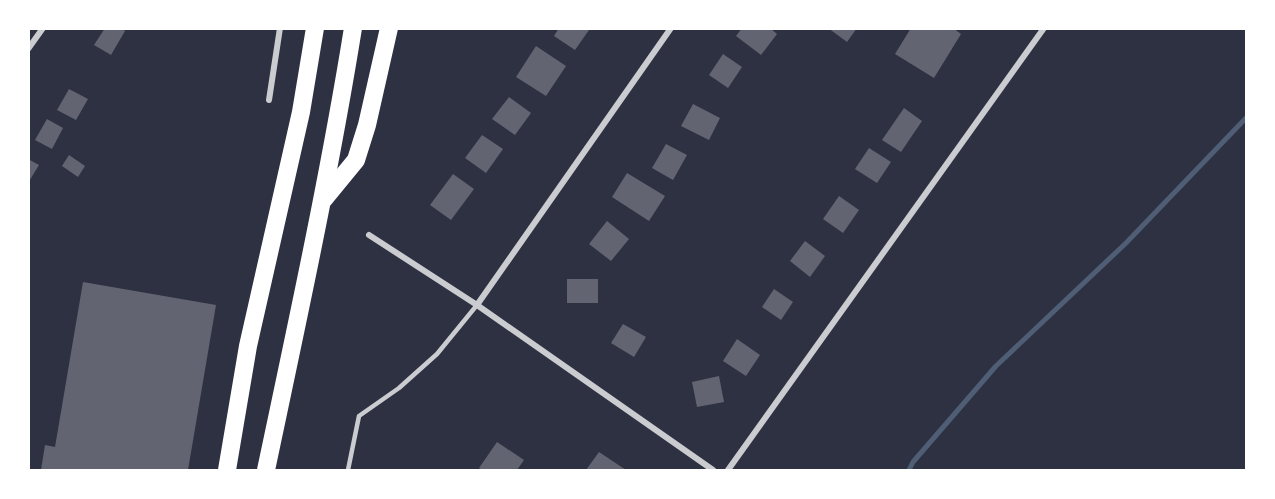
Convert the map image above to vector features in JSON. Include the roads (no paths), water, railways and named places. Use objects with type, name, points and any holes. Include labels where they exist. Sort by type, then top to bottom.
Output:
[{"type":"highway","points":[[226,471],[248,346],[301,112],[315,28]]},
{"type":"highway","points":[[266,471],[322,201],[353,28]]},
{"type":"highway","points":[[322,201],[356,160],[367,125],[389,28]]},
{"type":"street","points":[[28,49],[43,28]]},
{"type":"street","points":[[269,100],[280,28]]},
{"type":"street","points":[[477,305],[671,28]]},
{"type":"street","points":[[728,471],[1044,28]]},
{"type":"street","points":[[369,235],[477,305],[713,471]]},
{"type":"lane","points":[[348,471],[359,416],[399,388],[437,354],[477,305]]},
{"type":"waterway","points":[[909,470],[913,462],[996,366],[1126,243],[1246,118]]}]
